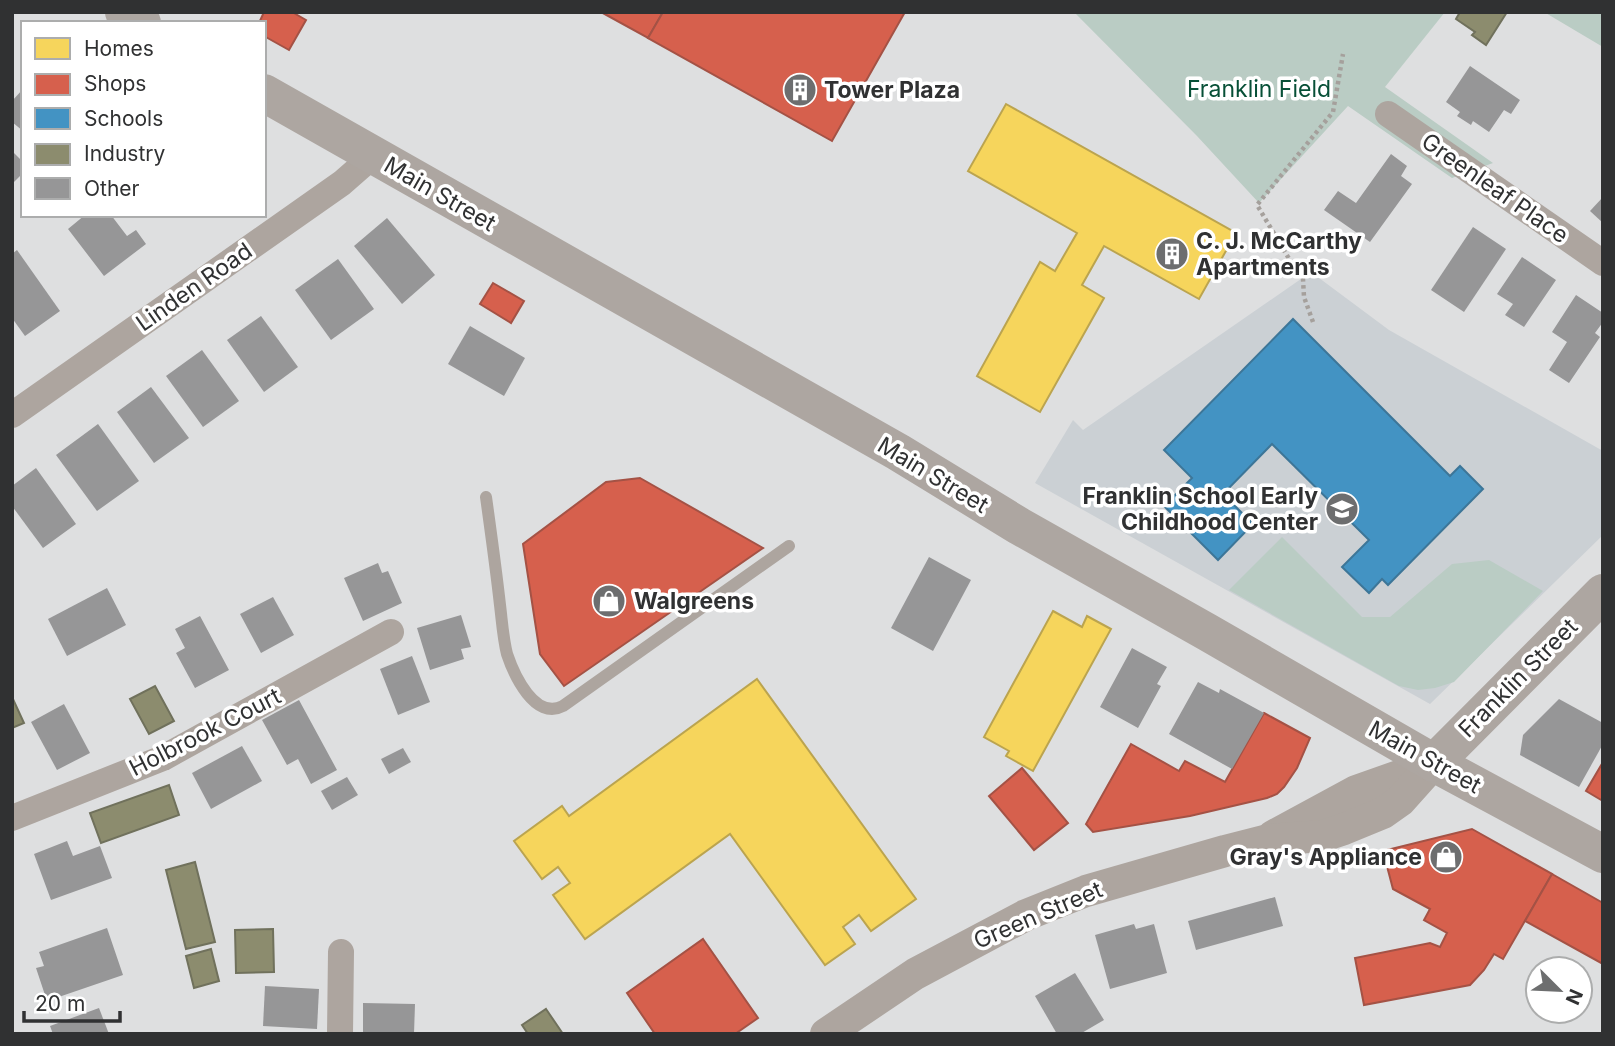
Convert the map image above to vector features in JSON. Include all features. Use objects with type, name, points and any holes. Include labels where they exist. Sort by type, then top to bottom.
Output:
[{"type":"main road","name":"Main Street","points":[[266,94],[898,452],[1019,526],[1434,763],[1603,854]]},
{"type":"main road","name":"Franklin Street","points":[[1434,763],[1603,593]]},
{"type":"street","name":"Greenleaf Place","points":[[1388,114],[1603,263]]},
{"type":"street","name":"Linden Road","points":[[12,415],[342,183],[374,155]]},
{"type":"street","name":"Holbrook Court","points":[[12,818],[163,758],[391,632]]},
{"type":"street","name":"Green Street","points":[[827,1034],[915,974],[1026,915],[1086,891],[1268,840],[1356,790],[1434,763]]},
{"type":"street","points":[[340,1034],[341,952]]},
{"type":"lane","points":[[486,497],[506,651],[519,681],[538,704],[548,709],[563,706],[789,546]]},
{"type":"path","points":[[1312,322],[1304,297],[1303,279],[1257,205],[1333,112],[1343,54]]},
{"type":"shaded area","name":"Franklin School Early Childhood Center","points":[[1311,272],[1389,330],[1603,451],[1603,535],[1430,704],[1035,483],[1073,420],[1083,430]]},
{"type":"green space","name":"Franklin Field","points":[[1074,12],[1445,12],[1385,87],[1493,163],[1452,178],[1348,106],[1259,203]]},
{"type":"green space","points":[[1544,12],[1603,12],[1603,47]]},
{"type":"green space","points":[[1282,537],[1362,617],[1390,617],[1452,564],[1489,560],[1543,591],[1454,682],[1418,690],[1399,686],[1229,590]]},
{"type":"building: Homes","name":"C. J. McCarthy Apartments","points":[[1006,104],[1236,233],[1199,299],[1104,246],[1082,285],[1104,298],[1040,412],[977,376],[1040,262],[1055,271],[1077,233],[968,171]]},
{"type":"building: Homes","points":[[1053,611],[1082,627],[1087,616],[1111,629],[1033,771],[1006,756],[1009,751],[984,737]]},
{"type":"building: Homes","points":[[757,679],[916,899],[871,931],[859,915],[843,927],[855,944],[825,965],[730,834],[585,939],[553,895],[570,883],[558,867],[542,879],[514,841],[562,806],[569,816]]},
{"type":"building: Shops","points":[[264,12],[292,12],[306,20],[289,50],[266,37],[266,21],[260,21]]},
{"type":"building: Shops","points":[[601,12],[663,12],[648,38]]},
{"type":"building: Shops","name":"Tower Plaza","points":[[663,12],[905,12],[832,141],[648,38]]},
{"type":"building: Shops","points":[[493,283],[524,301],[511,323],[480,304]]},
{"type":"building: Shops","name":"Walgreens","points":[[640,478],[763,548],[564,686],[540,654],[523,544],[606,482]]},
{"type":"building: Shops","points":[[1264,713],[1310,738],[1297,768],[1277,794],[1190,816],[1093,832],[1086,824],[1131,744],[1179,771],[1185,761],[1225,782]]},
{"type":"building: Shops","points":[[1603,762],[1603,801],[1586,791]]},
{"type":"building: Shops","points":[[1022,768],[1068,823],[1034,850],[989,796]]},
{"type":"building: Shops","points":[[1472,829],[1552,874],[1503,959],[1494,954],[1470,985],[1364,1005],[1355,958],[1430,943],[1440,947],[1447,933],[1424,920],[1430,909],[1393,889],[1383,851]]},
{"type":"building: Shops","points":[[1552,874],[1603,903],[1603,964],[1594,959],[1594,955],[1587,955],[1525,921]]},
{"type":"building: Shops","points":[[703,939],[758,1018],[735,1034],[655,1034],[627,993]]},
{"type":"building: Schools","points":[[1293,319],[1450,476],[1460,466],[1483,489],[1388,585],[1382,579],[1369,593],[1342,567],[1369,540],[1272,444],[1223,494],[1253,524],[1218,560],[1164,506],[1192,478],[1164,450]]},
{"type":"building: Industry","points":[[1460,12],[1507,12],[1486,45],[1472,35],[1475,32],[1456,19]]},
{"type":"building: Industry","points":[[155,686],[174,721],[149,734],[130,699]]},
{"type":"building: Industry","points":[[12,697],[24,723],[12,728]]},
{"type":"building: Industry","points":[[169,785],[179,815],[101,843],[90,813]]},
{"type":"building: Industry","points":[[195,862],[215,942],[186,949],[166,870]]},
{"type":"building: Industry","points":[[273,929],[274,972],[236,973],[235,930]]},
{"type":"building: Industry","points":[[211,949],[219,981],[194,988],[186,956]]},
{"type":"building: Industry","points":[[546,1009],[563,1034],[528,1034],[522,1025]]},
{"type":"building: Other","points":[[1470,66],[1520,100],[1511,114],[1504,110],[1489,132],[1473,121],[1471,125],[1457,116],[1460,112],[1446,102]]},
{"type":"building: Other","points":[[21,91],[21,129],[12,122],[12,101]]},
{"type":"building: Other","points":[[12,151],[21,160],[21,175],[12,184]]},
{"type":"building: Other","points":[[1391,154],[1407,166],[1401,176],[1412,184],[1370,242],[1324,210],[1338,191],[1356,203]]},
{"type":"building: Other","points":[[1603,197],[1603,223],[1590,211]]},
{"type":"building: Other","points":[[83,217],[113,217],[127,236],[136,230],[146,244],[104,276],[68,229]]},
{"type":"building: Other","points":[[387,218],[435,275],[402,304],[354,246]]},
{"type":"building: Other","points":[[1473,227],[1506,249],[1464,312],[1431,290]]},
{"type":"building: Other","points":[[17,250],[60,311],[25,336],[12,318],[12,254]]},
{"type":"building: Other","points":[[1522,257],[1556,280],[1524,327],[1505,315],[1513,304],[1497,294]]},
{"type":"building: Other","points":[[338,259],[374,309],[331,340],[295,290]]},
{"type":"building: Other","points":[[1576,295],[1603,313],[1603,322],[1595,333],[1600,337],[1569,383],[1549,370],[1567,342],[1552,332]]},
{"type":"building: Other","points":[[261,316],[298,367],[264,392],[227,340]]},
{"type":"building: Other","points":[[470,326],[525,358],[504,396],[448,364]]},
{"type":"building: Other","points":[[202,350],[239,401],[203,427],[166,376]]},
{"type":"building: Other","points":[[151,387],[189,438],[154,463],[117,412]]},
{"type":"building: Other","points":[[98,424],[139,481],[97,511],[56,455]]},
{"type":"building: Other","points":[[36,468],[76,524],[43,548],[12,506],[12,486]]},
{"type":"building: Other","points":[[929,557],[971,580],[933,651],[891,628]]},
{"type":"building: Other","points":[[378,563],[382,573],[388,571],[402,603],[363,621],[344,578]]},
{"type":"building: Other","points":[[107,588],[126,625],[67,656],[48,619]]},
{"type":"building: Other","points":[[273,597],[294,635],[261,653],[240,614]]},
{"type":"building: Other","points":[[461,615],[471,647],[461,649],[464,659],[430,670],[417,628]]},
{"type":"building: Other","points":[[200,616],[229,670],[195,688],[176,653],[185,648],[175,629]]},
{"type":"building: Other","points":[[1132,648],[1167,667],[1157,684],[1161,686],[1138,728],[1100,707]]},
{"type":"building: Other","points":[[412,656],[430,702],[398,715],[380,669]]},
{"type":"building: Other","points":[[1198,682],[1219,693],[1220,689],[1264,713],[1232,769],[1169,734]]},
{"type":"building: Other","points":[[1559,699],[1603,723],[1603,744],[1579,787],[1520,755],[1523,735]]},
{"type":"building: Other","points":[[299,700],[337,770],[311,784],[298,759],[287,765],[262,720]]},
{"type":"building: Other","points":[[64,704],[90,753],[57,770],[31,722]]},
{"type":"building: Other","points":[[242,746],[262,781],[211,809],[192,773]]},
{"type":"building: Other","points":[[403,748],[411,762],[389,774],[381,759]]},
{"type":"building: Other","points":[[347,777],[358,795],[332,810],[321,791]]},
{"type":"building: Other","points":[[67,841],[73,856],[100,846],[112,878],[51,900],[34,854]]},
{"type":"building: Other","points":[[1275,897],[1283,926],[1196,950],[1188,921]]},
{"type":"building: Other","points":[[1134,924],[1136,929],[1154,924],[1167,973],[1110,989],[1095,935]]},
{"type":"building: Other","points":[[107,928],[123,975],[47,1001],[36,968],[44,966],[39,952]]},
{"type":"building: Other","points":[[1075,973],[1104,1020],[1080,1034],[1057,1034],[1035,996]]},
{"type":"building: Other","points":[[265,986],[319,989],[317,1029],[263,1026]]},
{"type":"building: Other","points":[[363,1003],[415,1004],[414,1034],[363,1034]]},
{"type":"building: Other","points":[[99,1008],[109,1034],[53,1034],[50,1026]]},
{"type":"place","name":"Tower Plaza","points":[[800,90]]},
{"type":"place","name":"C. J. McCarthy Apartments","points":[[1172,254]]},
{"type":"place","name":"Franklin School Early Childhood Center","points":[[1342,509]]},
{"type":"place","name":"Walgreens","points":[[609,601]]},
{"type":"place","name":"Gray's Appliance","points":[[1446,857]]}]
